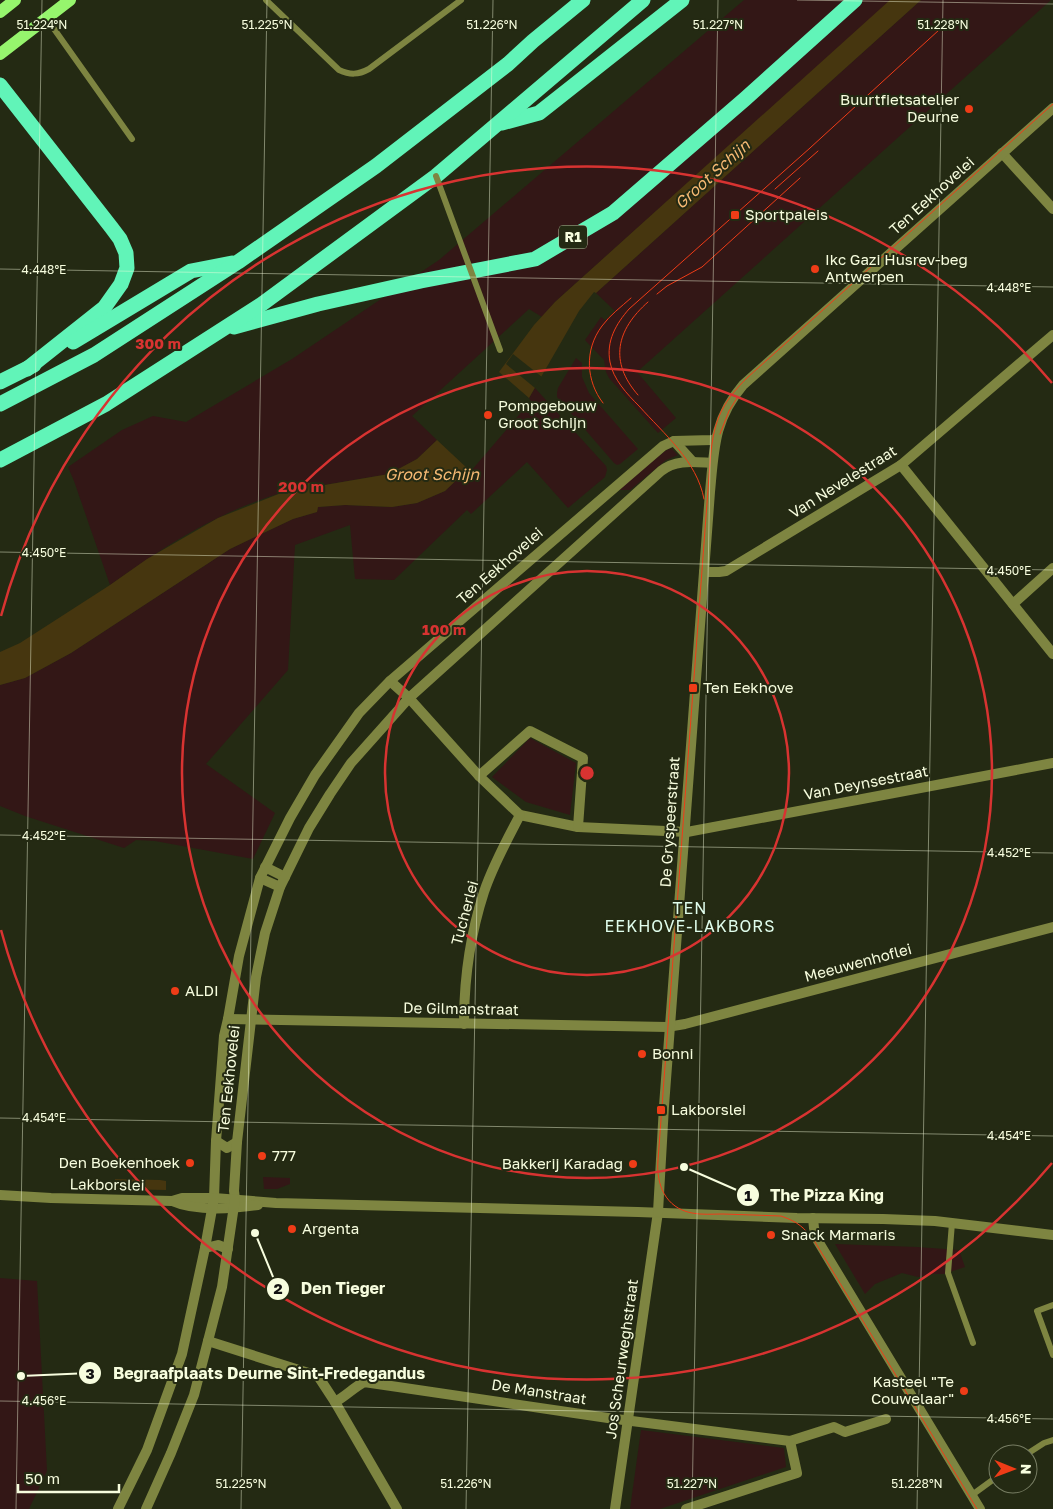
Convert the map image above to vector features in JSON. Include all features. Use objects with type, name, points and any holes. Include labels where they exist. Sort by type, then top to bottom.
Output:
[{"type":"highway","points":[[0,404],[94,355],[238,262],[376,166],[508,64],[583,0]]},
{"type":"highway","name":"R1","points":[[0,460],[106,404],[262,304],[436,176],[643,0]]},
{"type":"highway","points":[[498,124],[539,112],[682,0]]},
{"type":"highway","name":"R1","points":[[218,332],[318,304],[421,281],[535,259],[613,213],[745,99],[855,0]]},
{"type":"highway","points":[[0,85],[112,227],[126,253],[126,268],[121,284],[104,308],[26,369]]},
{"type":"highway","points":[[0,382],[100,326],[191,270],[238,262]]},
{"type":"main road","points":[[0,12],[15,0]]},
{"type":"main road","points":[[0,54],[70,0]]},
{"type":"street","name":"Ten Eekhovelei","points":[[146,1509],[194,1395],[222,1287],[235,1204],[237,1142],[256,977],[263,942],[283,882],[309,828],[330,794],[351,763],[408,698],[619,508],[669,465],[678,462],[712,463],[715,439],[720,424],[726,409],[743,385],[1053,108]]},
{"type":"street","points":[[1002,153],[1053,210]]},
{"type":"street","name":"Van Nevelestraat","points":[[704,572],[726,571],[901,465],[1053,334]]},
{"type":"street","points":[[674,440],[715,439]]},
{"type":"street","name":"Ten Eekhovelei","points":[[122,1508],[147,1450],[182,1354],[213,1203],[224,1036],[239,956],[260,878],[290,818],[315,775],[359,714],[390,681],[663,446],[674,440]]},
{"type":"street","points":[[674,440],[693,462]]},
{"type":"street","name":"De Gryspeerstraat","points":[[658,1212],[661,1178],[660,1160],[712,463]]},
{"type":"street","points":[[901,465],[1053,654]]},
{"type":"street","points":[[607,494],[619,508]]},
{"type":"street","points":[[1013,604],[1053,568]]},
{"type":"street","points":[[390,681],[408,698],[479,776],[520,815]]},
{"type":"street","points":[[479,776],[530,731],[583,758],[578,827]]},
{"type":"street","name":"Van Deynsestraat","points":[[520,815],[578,827],[684,832],[1053,763]]},
{"type":"street","name":"Tucherlei","points":[[464,1024],[464,992],[470,944],[484,892],[505,842],[520,815]]},
{"type":"street","points":[[265,867],[283,882]]},
{"type":"street","points":[[260,878],[283,882]]},
{"type":"street","name":"Meeuwenhoflei","points":[[670,1027],[1053,927]]},
{"type":"street","name":"Ten Eekhovelei","points":[[228,1019],[251,1019]]},
{"type":"street","name":"De Gilmanstraat","points":[[251,1019],[670,1027]]},
{"type":"street","name":"Ten Eekhovelei","points":[[216,1141],[227,1148],[237,1142]]},
{"type":"street","name":"Lakborslei","points":[[0,1195],[172,1201],[182,1198],[235,1204]]},
{"type":"street","points":[[235,1204],[276,1202],[882,1219],[952,1223],[1053,1236]]},
{"type":"street","name":"Jos Scheurweghstraat","points":[[615,1509],[658,1212]]},
{"type":"street","points":[[813,1218],[818,1241],[980,1509]]},
{"type":"street","points":[[205,1248],[218,1245],[228,1249]]},
{"type":"street","points":[[208,1341],[318,1376],[397,1509]]},
{"type":"street","name":"De Manstraat","points":[[335,1402],[364,1382],[628,1421],[790,1440],[834,1427],[845,1432],[886,1419]]},
{"type":"street","points":[[686,1509],[797,1473],[790,1440]]},
{"type":"lane","points":[[266,0],[339,70],[354,74],[369,69],[461,0]]},
{"type":"lane","points":[[47,19],[132,139]]},
{"type":"lane","points":[[436,176],[500,350]]},
{"type":"lane","points":[[952,1223],[948,1273],[973,1343]]},
{"type":"lane","points":[[1053,1305],[1037,1311],[1053,1356]]},
{"type":"lane","points":[[1038,1447],[1053,1440]]},
{"type":"lane","points":[[972,1496],[988,1484]]},
{"type":"shaded area","points":[[744,0],[891,0],[555,302],[542,317],[529,309],[412,416],[437,440],[417,459],[389,474],[312,487],[312,483],[240,508],[176,541],[110,585],[68,467],[122,430],[153,416],[186,422],[292,359],[439,260]]},
{"type":"shaded area","points":[[921,0],[1051,0],[637,372],[676,418],[658,433],[609,378],[604,360],[585,340],[601,317],[605,320],[615,311],[596,293]]},
{"type":"shaded area","points":[[576,358],[582,363],[582,377],[589,393],[638,449],[620,464],[614,463],[557,397],[558,388]]},
{"type":"shaded area","points":[[535,388],[606,466],[605,477],[568,508],[527,462],[471,514],[467,510],[394,580],[355,579],[350,525],[295,545],[288,670],[206,764],[275,813],[253,859],[155,841],[136,840],[124,848],[0,806],[0,685],[25,678],[71,653],[230,549],[293,519],[317,512],[318,507],[345,505],[392,507],[417,503],[445,491],[468,469],[471,471],[531,401],[529,398]]},
{"type":"shaded area","points":[[671,448],[678,455],[666,460],[630,490],[617,490],[665,451]]},
{"type":"shaded area","points":[[530,738],[576,763],[570,815],[526,802],[492,777]]},
{"type":"shaded area","points":[[263,1177],[290,1178],[290,1184],[277,1189],[264,1189]]},
{"type":"shaded area","points":[[835,1244],[959,1250],[965,1267],[944,1274],[918,1277],[902,1273],[875,1284],[865,1294]]},
{"type":"shaded area","points":[[0,1278],[37,1281],[47,1471],[29,1509],[0,1509]]},
{"type":"shaded area","points":[[641,1430],[784,1448],[786,1467],[660,1509],[630,1509]]},
{"type":"water","name":"Groot Schijn","points":[[890,0],[921,0],[596,293],[594,292],[579,311],[529,398],[499,372],[534,325],[555,302]]},
{"type":"water","name":"Groot Schijn","points":[[437,440],[468,469],[445,491],[417,503],[392,507],[345,505],[318,507],[317,512],[293,519],[230,549],[71,653],[25,678],[0,685],[0,652],[20,643],[147,559],[218,518],[312,482],[313,487],[389,474],[417,459]]},
{"type":"water","points":[[115,1179],[166,1181],[166,1190],[115,1189]]},
{"type":"pier","points":[[513,354],[542,377],[535,388],[506,364]]},
{"type":"tram line","points":[[704,499],[700,485],[687,460],[617,380],[609,354],[609,347],[616,327],[629,309],[951,19]]},
{"type":"tram line","points":[[977,1509],[815,1242],[807,1232],[792,1220],[781,1216],[700,1214],[683,1210],[675,1206],[664,1194],[659,1178],[658,1160],[710,463],[713,437],[719,416],[730,397],[748,377],[1053,104]]},
{"type":"tram line","points":[[775,189],[818,151]]},
{"type":"tram line","points":[[657,294],[667,286],[702,267],[800,178]]},
{"type":"tram line","points":[[603,403],[597,394],[590,375],[589,365],[592,345],[605,322],[631,298]]},
{"type":"tram line","points":[[638,395],[629,383],[623,370],[620,347],[623,335],[629,324],[648,302]]},
{"type":"tram line","points":[[720,434],[729,411],[737,398]]},
{"type":"place","name":"Buurtfietsatelier Deurne","points":[[969,109]]},
{"type":"place","name":"Sportpaleis","points":[[735,215]]},
{"type":"place","name":"Ikc Gazi Husrev-beg Antwerpen","points":[[815,269]]},
{"type":"place","name":"Pompgebouw Groot Schijn","points":[[488,415]]},
{"type":"place","name":"Ten Eekhove","points":[[693,688]]},
{"type":"place","name":"ALDI","points":[[175,991]]},
{"type":"place","name":"Bonni","points":[[642,1054]]},
{"type":"place","name":"Lakborslei","points":[[661,1110]]},
{"type":"place","name":"777","points":[[262,1156]]},
{"type":"place","name":"Den Boekenhoek","points":[[190,1163]]},
{"type":"place","name":"Bakkerij Karadag","points":[[633,1164]]},
{"type":"place","name":"The Pizza King","points":[[684,1167]]},
{"type":"place","name":"Argenta","points":[[292,1229]]},
{"type":"place","name":"Den Tieger","points":[[255,1233]]},
{"type":"place","name":"Snack Marmaris","points":[[771,1235]]},
{"type":"place","name":"Begraafplaats Deurne Sint-Fredegandus","points":[[21,1376]]},
{"type":"place","name":"Kasteel \"Te Couwelaar\"","points":[[964,1391]]},
{"type":"district","name":"TEN EEKHOVE-LAKBORS","points":[[690,917]]}]
